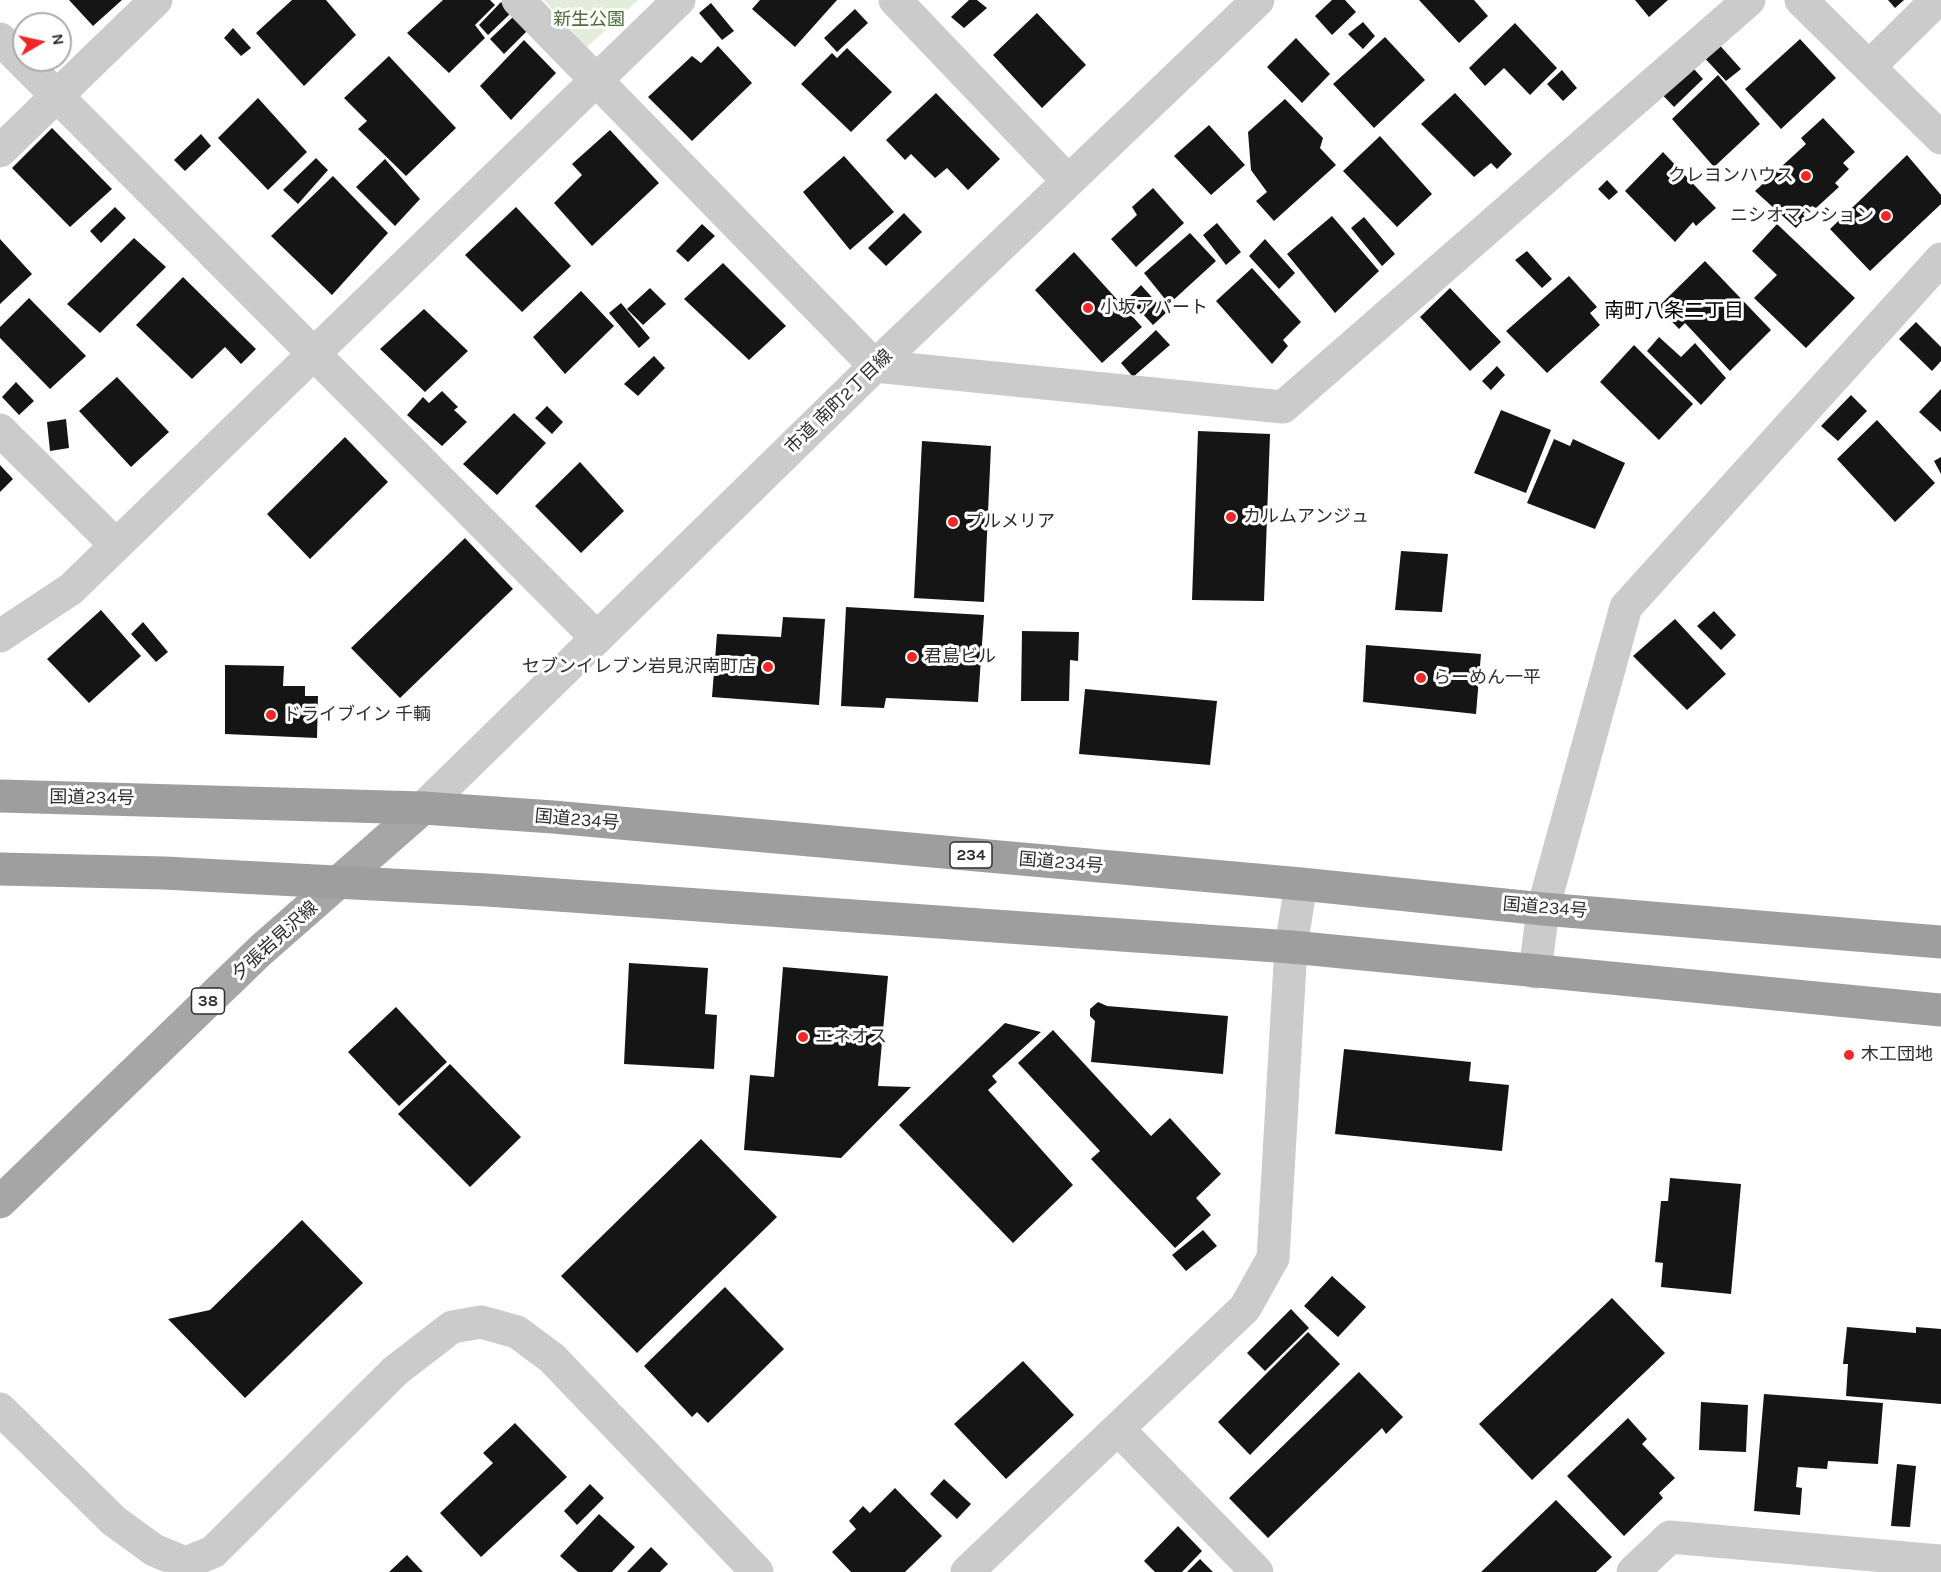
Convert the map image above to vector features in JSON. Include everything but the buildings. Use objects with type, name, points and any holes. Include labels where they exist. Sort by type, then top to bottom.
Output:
[{"type":"highway","name":"国道234号","points":[[0,796],[423,808],[1301,884],[1543,909],[1941,942]]},
{"type":"highway","points":[[0,869],[341,881],[1291,947],[1941,1010]]},
{"type":"main road","name":"夕張岩見沢線","points":[[0,1202],[261,950],[423,808]]},
{"type":"street","points":[[0,151],[156,0]]},
{"type":"street","points":[[518,0],[875,366],[1283,407],[1749,0]]},
{"type":"street","points":[[0,636],[72,589],[679,0]]},
{"type":"street","points":[[895,0],[1068,182]]},
{"type":"street","name":"市道 南町2丁目線","points":[[423,808],[875,366],[1258,0]]},
{"type":"street","points":[[1801,0],[1941,138]]},
{"type":"street","points":[[1870,66],[1937,0]]},
{"type":"street","points":[[0,39],[597,638]]},
{"type":"street","points":[[1535,972],[1543,909],[1626,607],[1941,259]]},
{"type":"street","points":[[0,430],[116,545]]},
{"type":"street","points":[[968,1572],[1245,1308],[1274,1258],[1291,947],[1301,884]]},
{"type":"street","points":[[0,1409],[114,1521],[164,1561],[185,1563],[213,1552],[395,1371],[452,1327],[481,1322],[518,1332],[552,1358],[757,1572]]},
{"type":"street","points":[[1119,1430],[1257,1572]]},
{"type":"street","points":[[1633,1572],[1670,1537],[1941,1561]]},
{"type":"green space","name":"新生公園","points":[[544,0],[638,0],[587,47]]},
{"type":"place","name":"クレヨンハウス","points":[[1806,176]]},
{"type":"place","name":"ニシオマンション","points":[[1886,216]]},
{"type":"place","name":"小坂アパート","points":[[1088,308]]},
{"type":"place","name":"カルムアンジュ","points":[[1231,517]]},
{"type":"place","name":"プルメリア","points":[[953,522]]},
{"type":"place","name":"君島ビル","points":[[912,657]]},
{"type":"place","name":"セブンイレブン岩見沢南町店","points":[[768,667]]},
{"type":"place","name":"らーめん一平","points":[[1421,678]]},
{"type":"place","name":"ドライブイン 千輌","points":[[271,715]]},
{"type":"place","name":"エネオス","points":[[803,1037]]},
{"type":"place","name":"木工団地","points":[[1849,1055]]},
{"type":"district","name":"南町八条二丁目","points":[[1674,311]]}]
